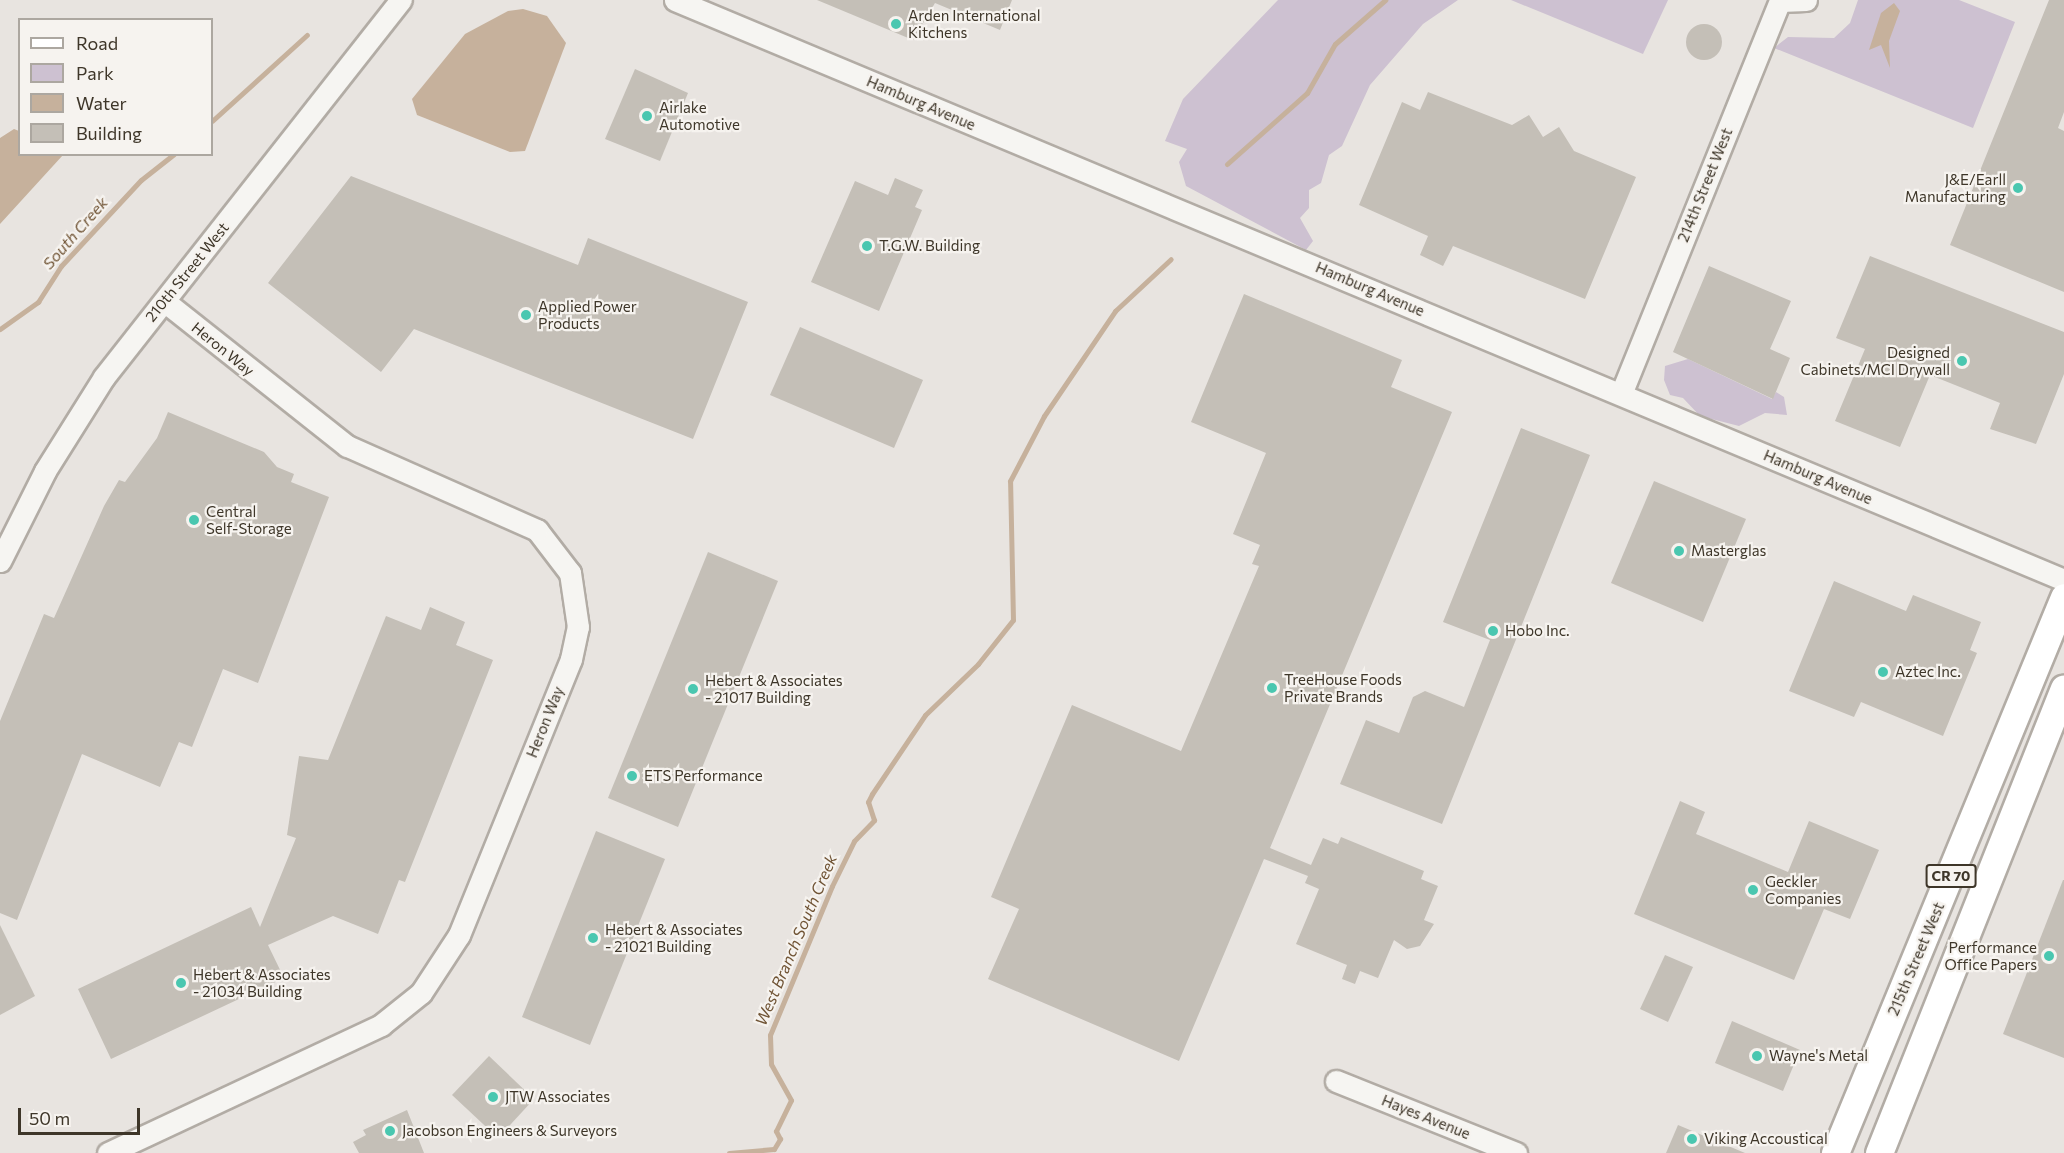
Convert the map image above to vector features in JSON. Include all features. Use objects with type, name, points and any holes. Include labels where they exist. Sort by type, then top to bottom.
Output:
[{"type":"main road","name":"215th Street West","points":[[1835,1153],[2064,597]]},
{"type":"main road","name":"CR 70","points":[[1879,1153],[2064,689]]},
{"type":"street","name":"210th Street West","points":[[0,561],[64,439],[164,301],[401,0]]},
{"type":"street","name":"Hamburg Avenue","points":[[675,0],[2064,580]]},
{"type":"street","name":"214th Street West","points":[[1621,394],[1780,1],[1806,0]]},
{"type":"street","name":"Heron Way","points":[[108,1153],[381,1025],[421,993],[459,935],[571,659],[578,627],[570,573],[537,530],[347,446],[164,301]]},
{"type":"street","name":"Hayes Avenue","points":[[1336,1081],[1516,1153]]},
{"type":"green space","points":[[1278,0],[1458,0],[1423,24],[1370,85],[1342,146],[1329,155],[1321,183],[1309,190],[1309,208],[1300,218],[1313,241],[1306,250],[1186,186],[1179,162],[1187,149],[1165,141],[1183,99]]},
{"type":"green space","points":[[1511,0],[1668,0],[1643,54]]},
{"type":"green space","points":[[1858,0],[1959,0],[2015,22],[1973,128],[1774,48],[1788,37],[1834,38],[1850,23]]},
{"type":"green space","points":[[1688,359],[1772,399],[1776,392],[1784,397],[1787,415],[1765,413],[1739,426],[1700,416],[1683,398],[1670,395],[1664,380],[1665,366]]},
{"type":"water","points":[[1894,3],[1900,11],[1889,41],[1890,68],[1881,45],[1869,50],[1881,13]]},
{"type":"water","points":[[523,9],[547,16],[566,43],[525,151],[510,152],[417,115],[412,99],[465,34],[508,11]]},
{"type":"water","points":[[14,129],[18,131],[18,156],[62,156],[0,224],[0,138]]},
{"type":"building","name":"Arden International Kitchens","points":[[817,0],[1012,0],[1000,30],[935,3],[913,40]]},
{"type":"building","name":"J&E/Earll Manufacturing","points":[[2049,0],[2064,0],[2064,112],[2058,128],[2064,131],[2064,292],[1950,245]]},
{"type":"building","points":[[1704,24],[1717,29],[1722,42],[1717,55],[1704,60],[1691,55],[1686,42],[1691,29]]},
{"type":"building","name":"Airlake Automotive","points":[[635,69],[688,93],[660,161],[605,139]]},
{"type":"building","points":[[1428,92],[1512,125],[1529,115],[1543,137],[1559,127],[1574,151],[1636,177],[1585,299],[1453,246],[1443,266],[1420,255],[1428,236],[1359,205],[1402,102],[1420,110]]},
{"type":"building","name":"Applied Power Products","points":[[351,176],[578,265],[588,238],[748,302],[693,439],[414,329],[381,372],[268,283]]},
{"type":"building","name":"T.G.W. Building","points":[[895,178],[923,190],[915,207],[922,210],[879,311],[811,282],[855,181],[888,195]]},
{"type":"building","name":"Designed Cabinets/MCI Drywall","points":[[1870,256],[2064,332],[2064,374],[2036,444],[1990,429],[2000,403],[1930,375],[1900,447],[1835,421],[1865,349],[1836,338]]},
{"type":"building","points":[[1709,266],[1791,301],[1770,349],[1790,358],[1773,399],[1673,352]]},
{"type":"building","name":"TreeHouse Foods Private Brands","points":[[1244,294],[1402,360],[1391,387],[1452,412],[1270,848],[1311,865],[1323,838],[1338,844],[1341,837],[1424,871],[1421,879],[1438,886],[1424,920],[1434,924],[1420,946],[1407,949],[1394,940],[1378,978],[1360,971],[1355,984],[1342,979],[1347,965],[1296,944],[1319,889],[1305,883],[1308,876],[1264,859],[1179,1061],[988,979],[1019,909],[991,897],[1072,705],[1181,751],[1259,566],[1252,564],[1260,545],[1233,534],[1266,453],[1191,422]]},
{"type":"building","points":[[800,327],[923,380],[894,448],[770,395]]},
{"type":"building","points":[[168,412],[264,452],[277,467],[294,474],[291,482],[329,497],[258,683],[223,669],[192,747],[179,742],[160,787],[82,754],[17,920],[0,913],[0,721],[44,614],[54,618],[104,506],[119,480],[125,482],[157,438]]},
{"type":"building","name":"Hobo Inc.","points":[[1521,428],[1590,455],[1442,824],[1340,784],[1366,720],[1399,733],[1413,697],[1425,691],[1464,707],[1490,640],[1443,622]]},
{"type":"building","name":"Masterglas","points":[[1654,481],[1746,519],[1703,622],[1611,583]]},
{"type":"building","name":"Hebert & Associates - 21017 Building","points":[[708,552],[778,581],[678,827],[608,798]]},
{"type":"building","name":"Aztec Inc.","points":[[1834,581],[1906,611],[1913,595],[1981,622],[1970,650],[1977,653],[1943,736],[1861,702],[1854,717],[1789,691]]},
{"type":"building","points":[[430,607],[465,622],[456,645],[493,660],[405,882],[399,880],[378,934],[333,916],[268,945],[284,978],[111,1059],[78,989],[251,907],[260,927],[296,838],[287,835],[299,756],[328,760],[386,616],[421,630]]},
{"type":"building","name":"Geckler Companies","points":[[1680,801],[1705,812],[1696,834],[1788,872],[1809,821],[1879,850],[1850,919],[1824,909],[1794,980],[1634,914]]},
{"type":"building","name":"Hebert & Associates - 21021 Building","points":[[596,831],[665,859],[590,1045],[522,1017]]},
{"type":"building","name":"Performance Office Papers","points":[[2064,880],[2064,1058],[2003,1034]]},
{"type":"building","points":[[0,925],[35,996],[0,1015]]},
{"type":"building","points":[[1665,955],[1693,967],[1668,1022],[1640,1009]]},
{"type":"building","name":"Wayne's Metal","points":[[1732,1021],[1800,1050],[1783,1091],[1715,1063]]},
{"type":"building","name":"JTW Associates","points":[[489,1056],[534,1099],[498,1138],[452,1095]]},
{"type":"building","name":"Jacobson Engineers & Surveyors","points":[[407,1110],[424,1153],[359,1153],[353,1142],[366,1135],[363,1130]]},
{"type":"building","name":"Viking Accoustical","points":[[1678,1125],[1745,1153],[1666,1153]]},
{"type":"waterway","name":"West Branch South Creek","points":[[1227,164],[1307,93],[1335,44],[1385,0]]},
{"type":"waterway","name":"South Creek","points":[[213,120],[307,35]]},
{"type":"waterway","name":"South Creek","points":[[0,329],[38,302],[61,266],[141,180],[171,156]]},
{"type":"waterway","name":"West Branch South Creek","points":[[729,1153],[774,1149],[780,1139],[776,1131],[791,1100],[771,1064],[770,1035],[832,886],[854,841],[874,820],[868,802],[872,794],[925,715],[978,664],[1013,620],[1010,481],[1044,416],[1115,311],[1171,259]]},
{"type":"place","name":"Arden International Kitchens","points":[[896,24]]},
{"type":"place","name":"Airlake Automotive","points":[[647,116]]},
{"type":"place","name":"J&E/Earll Manufacturing","points":[[2018,188]]},
{"type":"place","name":"T.G.W. Building","points":[[867,246]]},
{"type":"place","name":"Applied Power Products","points":[[526,315]]},
{"type":"place","name":"Designed Cabinets/MCI Drywall","points":[[1962,361]]},
{"type":"place","name":"Central Self-Storage","points":[[194,520]]},
{"type":"place","name":"Masterglas","points":[[1679,551]]},
{"type":"place","name":"Hobo Inc.","points":[[1493,631]]},
{"type":"place","name":"Aztec Inc.","points":[[1883,672]]},
{"type":"place","name":"TreeHouse Foods Private Brands","points":[[1272,688]]},
{"type":"place","name":"Hebert & Associates - 21017 Building","points":[[693,689]]},
{"type":"place","name":"ETS Performance","points":[[632,776]]},
{"type":"place","name":"Geckler Companies","points":[[1753,890]]},
{"type":"place","name":"Hebert & Associates - 21021 Building","points":[[593,938]]},
{"type":"place","name":"Performance Office Papers","points":[[2049,956]]},
{"type":"place","name":"Hebert & Associates - 21034 Building","points":[[181,983]]},
{"type":"place","name":"Wayne's Metal","points":[[1757,1056]]},
{"type":"place","name":"JTW Associates","points":[[493,1097]]},
{"type":"place","name":"Jacobson Engineers & Surveyors","points":[[390,1131]]},
{"type":"place","name":"Viking Accoustical","points":[[1692,1139]]}]
